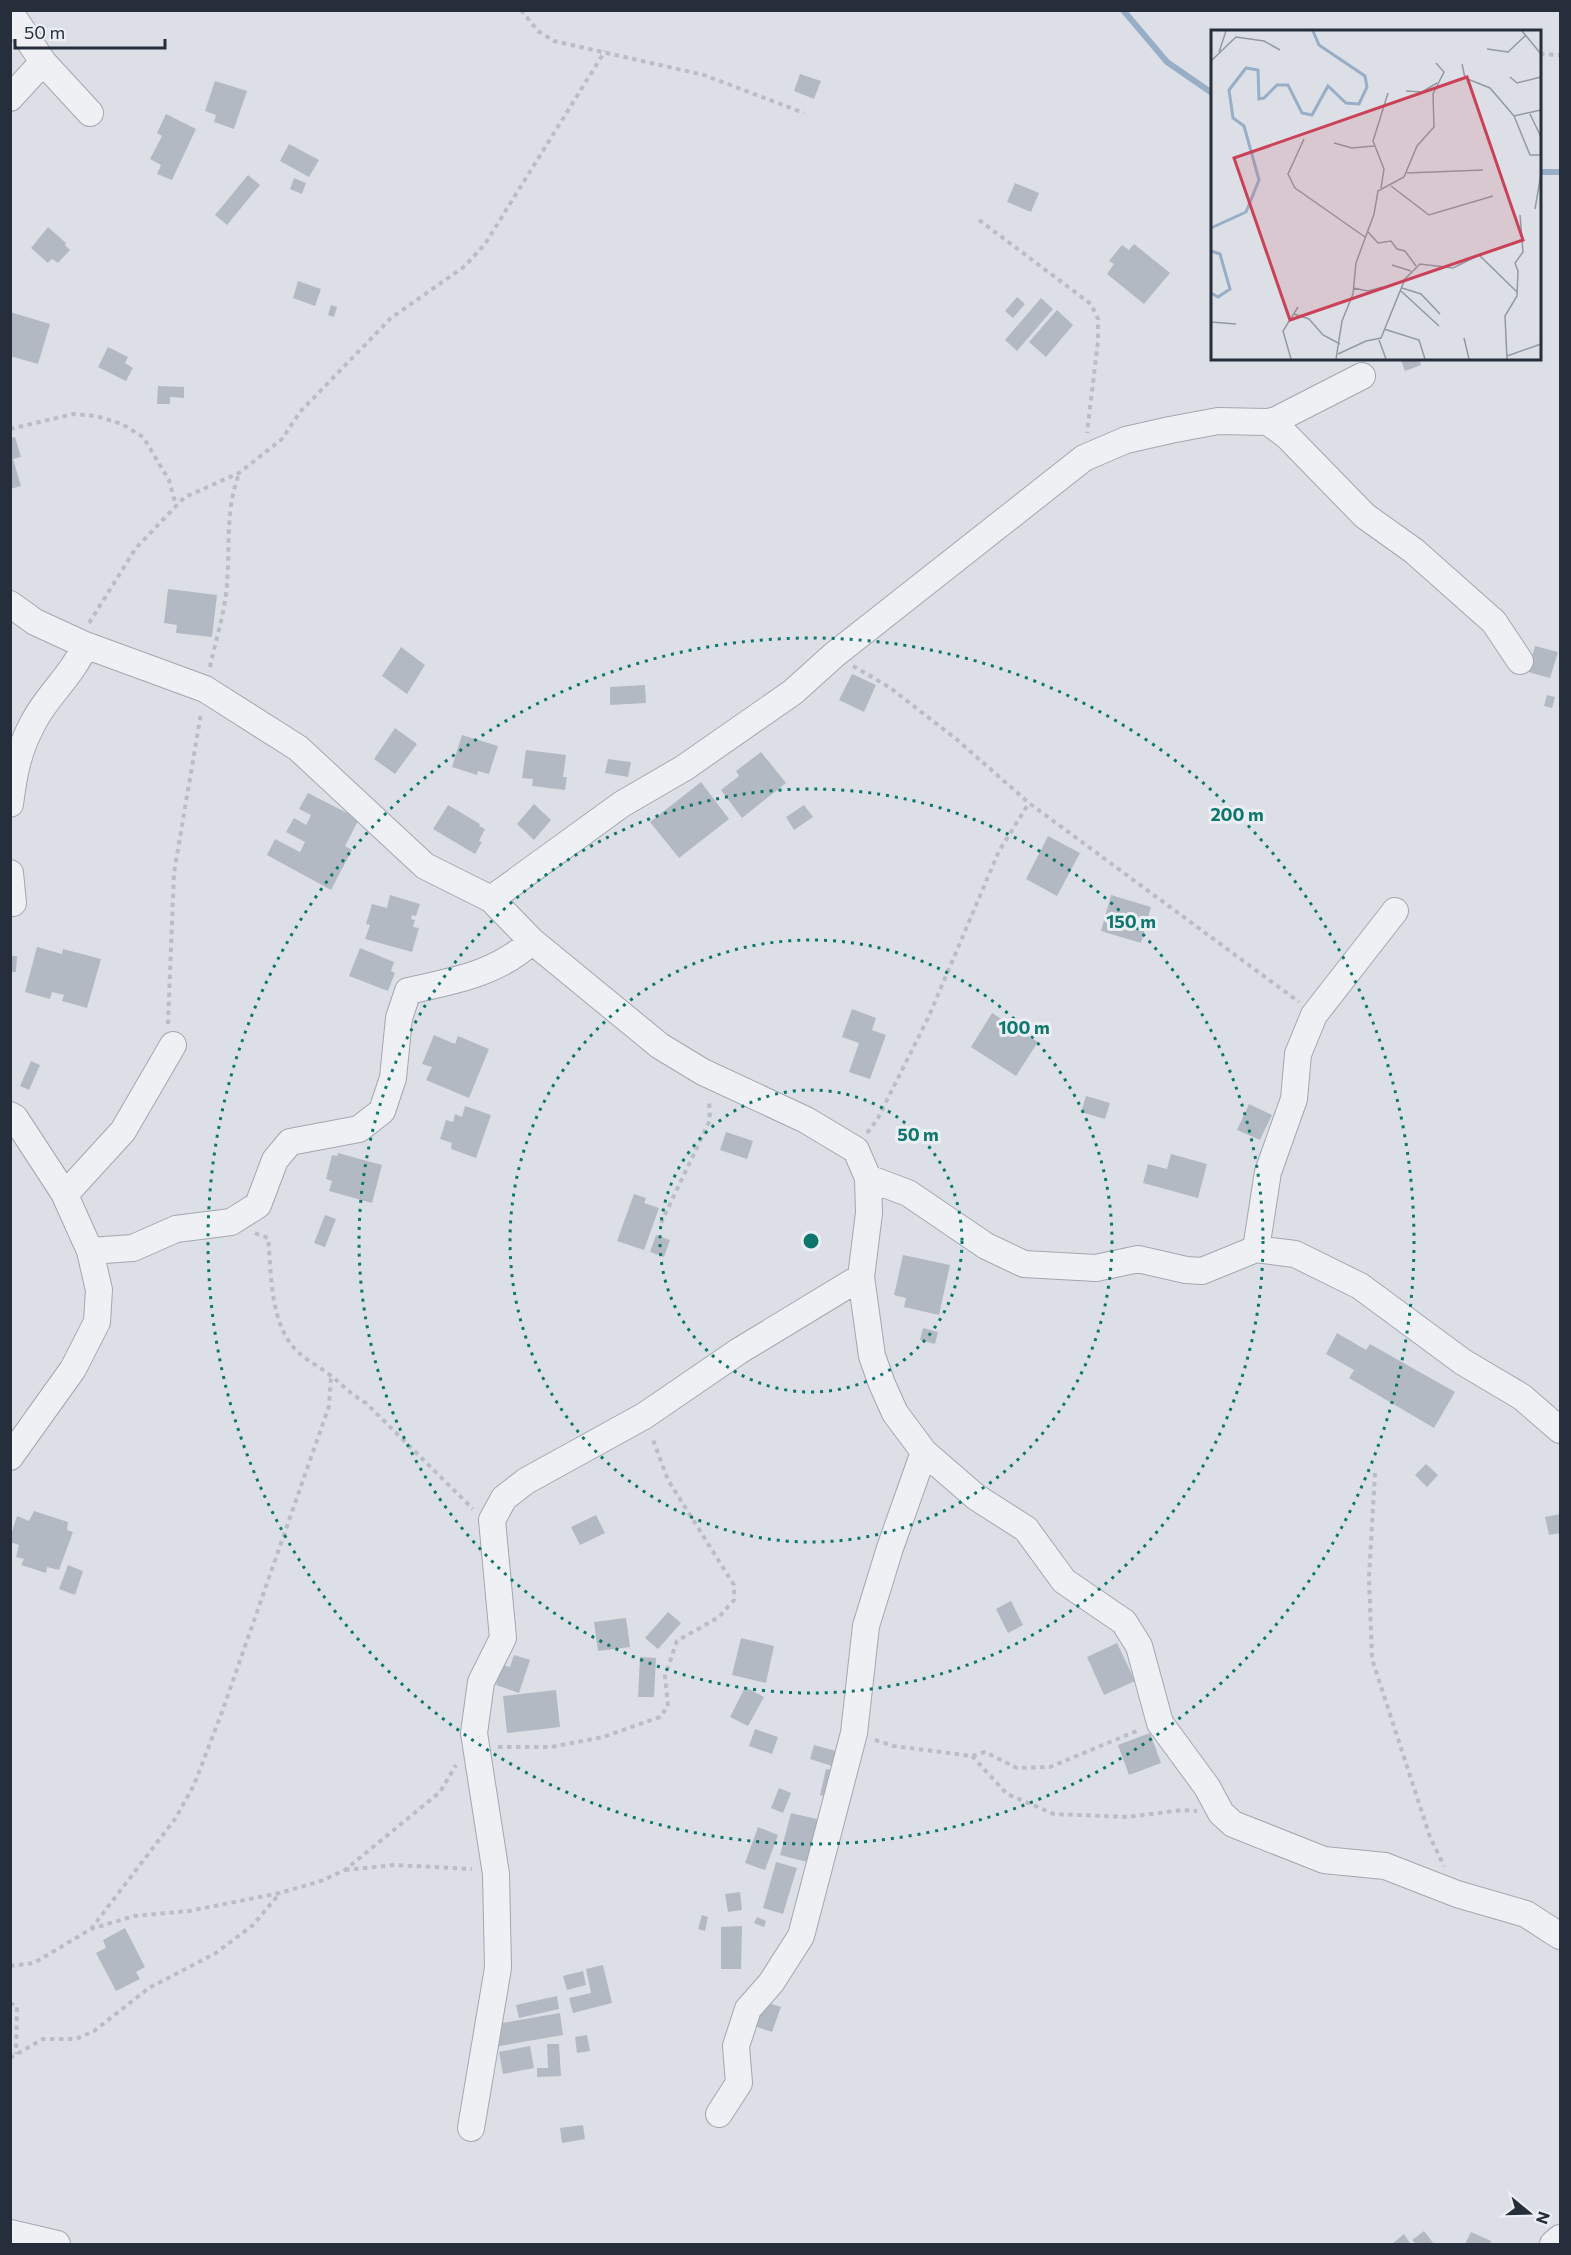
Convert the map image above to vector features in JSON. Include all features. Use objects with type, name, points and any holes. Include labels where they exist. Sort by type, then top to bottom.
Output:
[{"type":"street","points":[[10,12],[43,62],[90,113]]},
{"type":"street","points":[[10,98],[43,62]]},
{"type":"street","points":[[491,899],[622,804],[684,768],[793,692],[834,655],[1084,458],[1126,440],[1170,430],[1218,421],[1268,422],[1276,420],[1362,376]]},
{"type":"street","points":[[1268,422],[1287,436],[1365,516],[1414,551],[1494,621],[1520,661]]},
{"type":"street","points":[[10,604],[35,622],[82,644],[205,689],[298,748],[425,866],[491,899],[531,940],[660,1046],[703,1072],[806,1120],[855,1150],[868,1178],[869,1213],[861,1277],[872,1356],[895,1413],[924,1452],[976,1497],[1026,1529],[1064,1581],[1124,1622],[1139,1646],[1160,1723],[1208,1787],[1221,1813],[1233,1824],[1324,1860],[1385,1866],[1457,1894],[1526,1914],[1560,1936]]},
{"type":"street","points":[[10,804],[15,766],[33,722],[80,658],[82,644]]},
{"type":"street","points":[[10,873],[13,903]]},
{"type":"street","points":[[1256,1249],[1268,1172],[1294,1099],[1298,1053],[1314,1015],[1395,910]]},
{"type":"street","points":[[90,1251],[133,1248],[176,1229],[231,1222],[258,1205],[275,1160],[290,1142],[359,1129],[382,1111],[393,1078],[399,1018],[408,991],[470,978],[518,954],[531,940]]},
{"type":"street","points":[[64,1193],[70,1190],[123,1131],[173,1045]]},
{"type":"street","points":[[10,1115],[15,1118],[64,1193],[90,1251],[99,1290],[97,1322],[73,1369],[10,1457]]},
{"type":"street","points":[[868,1178],[908,1193],[986,1246],[1024,1264],[1096,1268],[1138,1259],[1186,1270],[1202,1271],[1256,1249],[1295,1254],[1360,1286],[1463,1362],[1522,1397],[1560,1430]]},
{"type":"street","points":[[471,2128],[498,1968],[495,1874],[467,1756],[474,1733],[481,1682],[502,1638],[492,1520],[504,1498],[526,1481],[644,1416],[739,1351],[861,1277]]},
{"type":"street","points":[[719,2114],[740,2083],[736,2046],[748,2009],[771,1983],[801,1936],[854,1733],[866,1626],[890,1548],[924,1452]]},
{"type":"street","points":[[10,2233],[57,2244]]},
{"type":"street","points":[[1553,2244],[1560,2238]]},
{"type":"path","points":[[521,10],[538,31],[554,41],[704,75],[804,113]]},
{"type":"path","points":[[82,644],[96,610],[136,548],[185,497],[239,473],[282,439],[300,412],[391,318],[465,266],[485,244],[605,51]]},
{"type":"path","points":[[1541,54],[1560,55]]},
{"type":"path","points":[[979,220],[1091,304],[1098,319],[1098,341],[1084,458]]},
{"type":"path","points":[[10,429],[73,414],[96,416],[122,424],[143,437],[169,480],[176,506]]},
{"type":"path","points":[[173,1045],[168,1032],[174,873],[205,689],[226,594],[228,518],[239,473]]},
{"type":"path","points":[[834,655],[889,687],[955,738],[1029,803],[1293,996],[1314,1015]]},
{"type":"path","points":[[855,1150],[877,1120],[929,1016],[999,851],[1029,803]]},
{"type":"path","points":[[661,1223],[710,1120],[708,1088],[703,1072]]},
{"type":"path","points":[[231,1222],[268,1238],[276,1311],[286,1336],[299,1353],[331,1376],[350,1395],[366,1403],[468,1506],[492,1520]]},
{"type":"path","points":[[92,1929],[175,1819],[194,1785],[226,1701],[329,1406],[331,1376]]},
{"type":"path","points":[[10,1966],[34,1962],[92,1929],[134,1916],[189,1911],[280,1893],[321,1881],[345,1870],[440,1792],[467,1756],[551,1747],[603,1737],[660,1717],[668,1706],[665,1676],[677,1641],[719,1617],[734,1600],[734,1585],[668,1480],[644,1416]]},
{"type":"path","points":[[1375,1473],[1369,1577],[1372,1659],[1430,1837],[1457,1894]]},
{"type":"path","points":[[854,1733],[894,1746],[972,1756],[985,1752],[1017,1768],[1050,1767],[1109,1741],[1160,1723]]},
{"type":"path","points":[[972,1756],[1007,1794],[1054,1814],[1128,1817],[1182,1810],[1221,1813]]},
{"type":"path","points":[[345,1870],[395,1865],[473,1869],[495,1874]]},
{"type":"path","points":[[10,2058],[43,2039],[76,2039],[94,2031],[148,1988],[216,1953],[253,1924],[280,1893]]},
{"type":"path","points":[[10,2003],[17,2006],[16,2055]]},
{"type":"building","points":[[800,74],[821,81],[814,99],[794,91]]},
{"type":"building","points":[[215,81],[247,91],[234,129],[214,122],[216,115],[205,111]]},
{"type":"building","points":[[166,114],[196,129],[172,180],[157,174],[161,165],[150,159],[162,136],[157,133]]},
{"type":"building","points":[[289,144],[319,160],[309,177],[280,161]]},
{"type":"building","points":[[248,175],[260,185],[227,225],[215,215]]},
{"type":"building","points":[[294,178],[306,183],[302,194],[290,189]]},
{"type":"building","points":[[1015,183],[1039,193],[1031,212],[1007,202]]},
{"type":"building","points":[[48,227],[66,243],[65,245],[70,250],[58,263],[52,259],[48,263],[31,248]]},
{"type":"building","points":[[1134,244],[1170,273],[1144,304],[1107,274],[1114,264],[1109,261],[1122,245],[1129,250]]},
{"type":"building","points":[[298,281],[321,289],[315,306],[293,298]]},
{"type":"building","points":[[1017,297],[1025,304],[1013,318],[1005,311]]},
{"type":"building","points":[[1041,298],[1053,309],[1017,351],[1005,340]]},
{"type":"building","points":[[331,305],[337,307],[334,317],[328,315]]},
{"type":"building","points":[[1057,310],[1073,325],[1046,357],[1029,342]]},
{"type":"building","points":[[10,312],[50,324],[38,364],[10,356]]},
{"type":"building","points":[[108,347],[128,357],[125,363],[133,368],[126,381],[98,367]]},
{"type":"building","points":[[1401,360],[1420,360],[1421,365],[1405,371]]},
{"type":"building","points":[[158,386],[184,387],[184,398],[170,397],[170,404],[157,404]]},
{"type":"building","points":[[15,437],[21,457],[13,459],[21,486],[10,489],[10,438]]},
{"type":"building","points":[[168,589],[217,595],[212,637],[176,633],[177,625],[164,623]]},
{"type":"building","points":[[1535,646],[1558,652],[1550,678],[1528,672]]},
{"type":"building","points":[[401,647],[425,665],[407,694],[382,676]]},
{"type":"building","points":[[852,674],[876,685],[864,712],[839,700]]},
{"type":"building","points":[[645,685],[646,703],[610,705],[610,687]]},
{"type":"building","points":[[1547,695],[1555,697],[1552,708],[1544,706]]},
{"type":"building","points":[[395,728],[417,744],[395,774],[374,759]]},
{"type":"building","points":[[462,735],[498,746],[489,774],[478,771],[477,775],[452,767]]},
{"type":"building","points":[[526,750],[566,755],[563,777],[567,777],[565,790],[532,786],[533,779],[522,778]]},
{"type":"building","points":[[761,752],[786,783],[742,818],[721,790],[739,776],[736,771]]},
{"type":"building","points":[[608,759],[631,762],[628,777],[605,773]]},
{"type":"building","points":[[701,782],[729,819],[679,858],[650,822]]},
{"type":"building","points":[[308,793],[359,819],[345,846],[352,850],[331,890],[267,855],[275,839],[300,852],[305,842],[286,832],[294,818],[306,825],[311,815],[299,809]]},
{"type":"building","points":[[534,804],[551,820],[534,840],[517,824]]},
{"type":"building","points":[[448,805],[485,829],[479,841],[482,842],[475,854],[433,829]]},
{"type":"building","points":[[804,805],[813,817],[794,830],[786,817]]},
{"type":"building","points":[[1048,836],[1080,853],[1057,896],[1026,879]]},
{"type":"building","points":[[390,895],[420,904],[416,916],[412,915],[411,919],[415,920],[413,927],[419,928],[412,952],[365,939],[370,925],[366,924],[372,904],[387,908]]},
{"type":"building","points":[[1111,895],[1151,907],[1141,943],[1101,931]]},
{"type":"building","points":[[37,947],[62,954],[63,949],[101,959],[87,1008],[62,1001],[64,995],[52,992],[50,999],[25,992]]},
{"type":"building","points":[[360,948],[394,962],[391,971],[395,973],[388,991],[349,976]]},
{"type":"building","points":[[10,956],[17,956],[16,972],[10,972]]},
{"type":"building","points":[[852,1009],[876,1018],[872,1030],[886,1035],[870,1079],[849,1072],[859,1043],[842,1037]]},
{"type":"building","points":[[992,1013],[1038,1042],[1016,1076],[971,1047]]},
{"type":"building","points":[[434,1035],[455,1044],[458,1036],[489,1049],[469,1098],[426,1080],[432,1067],[422,1064]]},
{"type":"building","points":[[31,1061],[40,1065],[29,1090],[20,1086]]},
{"type":"building","points":[[1086,1096],[1110,1103],[1105,1119],[1081,1112]]},
{"type":"building","points":[[1249,1104],[1272,1115],[1260,1140],[1237,1130]]},
{"type":"building","points":[[465,1106],[491,1115],[476,1158],[451,1149],[452,1143],[440,1139],[446,1120],[453,1122],[455,1114],[462,1117]]},
{"type":"building","points":[[726,1132],[753,1141],[747,1159],[720,1150]]},
{"type":"building","points":[[338,1153],[382,1165],[372,1203],[329,1191],[332,1181],[326,1179],[332,1155],[337,1156]]},
{"type":"building","points":[[1171,1154],[1207,1164],[1198,1198],[1143,1183],[1148,1164],[1167,1169]]},
{"type":"building","points":[[634,1194],[646,1198],[644,1203],[659,1208],[644,1250],[617,1241]]},
{"type":"building","points":[[325,1215],[336,1219],[325,1247],[314,1243]]},
{"type":"building","points":[[656,1235],[670,1240],[664,1257],[650,1252]]},
{"type":"building","points":[[903,1255],[950,1265],[939,1315],[904,1307],[906,1298],[894,1295]]},
{"type":"building","points":[[923,1328],[938,1332],[935,1344],[920,1340]]},
{"type":"building","points":[[1337,1333],[1366,1350],[1370,1344],[1455,1392],[1434,1428],[1349,1378],[1354,1370],[1326,1354]]},
{"type":"building","points":[[1426,1464],[1438,1475],[1427,1487],[1415,1475]]},
{"type":"building","points":[[34,1511],[68,1522],[67,1530],[73,1532],[59,1570],[47,1567],[46,1573],[21,1565],[24,1559],[16,1557],[19,1545],[10,1542],[10,1538],[17,1516],[29,1521]]},
{"type":"building","points":[[1560,1514],[1560,1533],[1549,1535],[1545,1517]]},
{"type":"building","points":[[596,1515],[605,1533],[580,1545],[571,1527]]},
{"type":"building","points":[[68,1565],[83,1571],[75,1595],[59,1589]]},
{"type":"building","points":[[1011,1601],[1023,1625],[1008,1633],[996,1609]]},
{"type":"building","points":[[668,1612],[681,1623],[658,1649],[645,1638]]},
{"type":"building","points":[[626,1618],[630,1647],[598,1651],[594,1622]]},
{"type":"building","points":[[741,1638],[774,1646],[766,1683],[732,1675]]},
{"type":"building","points":[[1117,1643],[1135,1681],[1104,1695],[1087,1657]]},
{"type":"building","points":[[514,1655],[530,1660],[519,1693],[496,1685],[503,1665],[510,1667]]},
{"type":"building","points":[[640,1657],[656,1658],[654,1697],[638,1697]]},
{"type":"building","points":[[745,1687],[764,1697],[748,1726],[730,1717]]},
{"type":"building","points":[[556,1690],[560,1727],[507,1733],[503,1696]]},
{"type":"building","points":[[755,1729],[778,1737],[772,1754],[749,1746]]},
{"type":"building","points":[[1150,1733],[1161,1763],[1129,1775],[1118,1745]]},
{"type":"building","points":[[814,1745],[836,1751],[832,1766],[810,1759]]},
{"type":"building","points":[[826,1769],[836,1771],[829,1797],[820,1795]]},
{"type":"building","points":[[779,1788],[791,1793],[783,1813],[771,1808]]},
{"type":"building","points":[[791,1813],[821,1820],[811,1863],[780,1855]]},
{"type":"building","points":[[758,1827],[778,1835],[765,1870],[745,1863]]},
{"type":"building","points":[[776,1862],[797,1868],[783,1914],[763,1908]]},
{"type":"building","points":[[740,1892],[742,1910],[728,1912],[725,1894]]},
{"type":"building","points":[[702,1915],[708,1917],[705,1931],[698,1929]]},
{"type":"building","points":[[757,1917],[766,1921],[764,1927],[754,1923]]},
{"type":"building","points":[[742,1926],[741,1969],[721,1969],[721,1927]]},
{"type":"building","points":[[125,1928],[145,1967],[136,1972],[140,1979],[116,1991],[96,1953],[106,1948],[103,1940]]},
{"type":"building","points":[[603,1965],[612,2003],[573,2013],[569,1998],[591,1993],[586,1969]]},
{"type":"building","points":[[583,1971],[586,1985],[567,1990],[563,1976]]},
{"type":"building","points":[[557,1996],[559,2009],[519,2018],[516,2005]]},
{"type":"building","points":[[762,2001],[781,2007],[772,2032],[754,2026]]},
{"type":"building","points":[[560,2013],[563,2035],[494,2047],[491,2025]]},
{"type":"building","points":[[587,2035],[590,2051],[577,2053],[575,2037]]},
{"type":"building","points":[[547,2044],[559,2044],[561,2076],[537,2077],[537,2068],[548,2068]]},
{"type":"building","points":[[530,2046],[534,2068],[503,2074],[499,2052]]},
{"type":"building","points":[[583,2125],[585,2139],[562,2143],[560,2128]]},
{"type":"building","points":[[1424,2231],[1434,2244],[1416,2244],[1412,2240]]},
{"type":"building","points":[[1471,2232],[1491,2241],[1490,2244],[1465,2244]]},
{"type":"building","points":[[1404,2234],[1410,2243],[1392,2244]]},
{"type":"waterway","points":[[1123,10],[1167,62],[1211,92]]},
{"type":"waterway","points":[[1541,172],[1560,172]]}]
